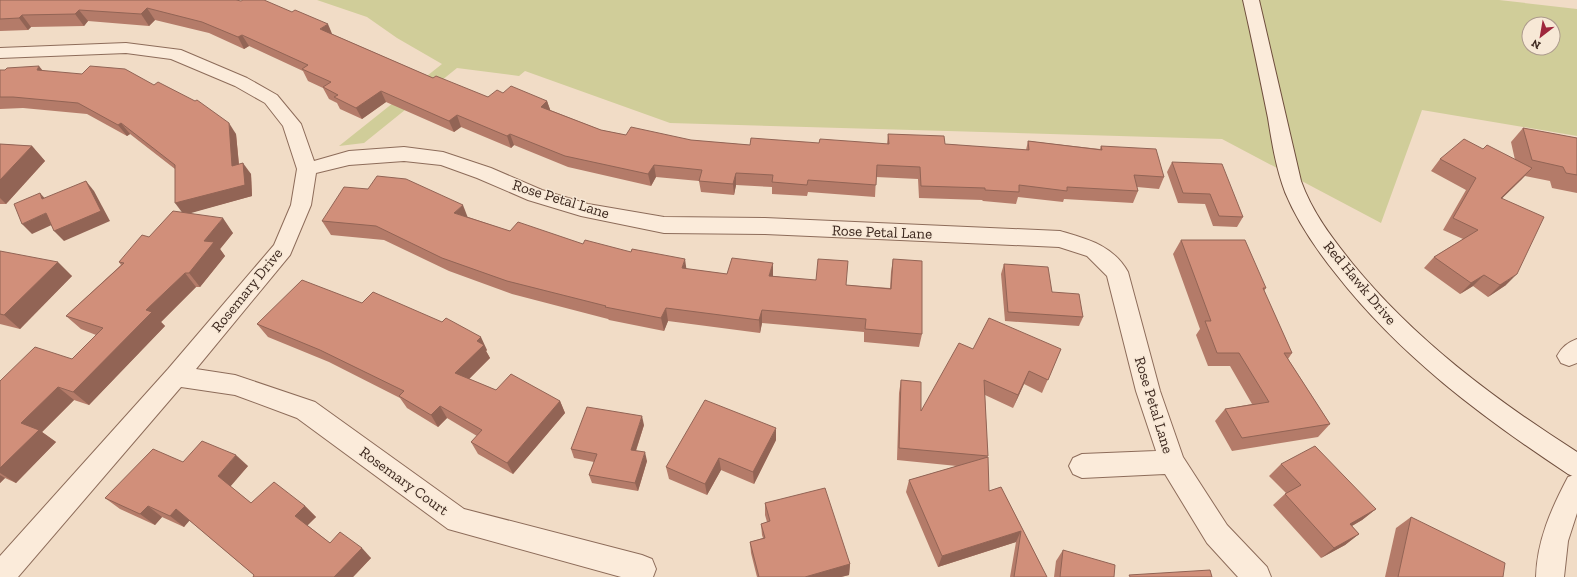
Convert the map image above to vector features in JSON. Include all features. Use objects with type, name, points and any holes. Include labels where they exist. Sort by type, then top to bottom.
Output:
[{"type":"street","name":"Red Hawk Drive","points":[[1251,0],[1286,165],[1296,192],[1320,235],[1346,272],[1397,328],[1458,383],[1515,426],[1577,466]]},
{"type":"street","name":"Rosemary Drive","points":[[0,53],[126,48],[175,54],[241,82],[271,99],[292,124],[307,169],[301,205],[283,249],[176,376],[0,577]]},
{"type":"street","name":"Rose Petal Lane","points":[[307,169],[349,158],[404,154],[443,159],[484,173],[535,195],[588,211],[664,225],[765,226],[1060,239],[1094,250],[1117,272],[1148,391],[1172,462],[1217,534],[1257,577]]},
{"type":"street","name":"Rosemary Court","points":[[176,376],[235,385],[306,410],[457,520],[642,569]]},
{"type":"street","points":[[1082,466],[1172,462]]},
{"type":"street","points":[[1550,577],[1549,568],[1557,529],[1577,486]]},
{"type":"shaded area","points":[[317,0],[1499,0],[1577,9],[1577,136],[1422,110],[1381,223],[1222,139],[670,123],[525,71],[519,76],[457,68],[364,143],[339,146],[442,64],[397,38],[367,17]]},
{"type":"building","points":[[0,0],[264,0],[292,12],[295,10],[328,24],[320,29],[433,78],[436,76],[488,97],[497,90],[503,93],[511,86],[547,101],[541,107],[601,130],[626,135],[631,127],[691,140],[750,145],[751,138],[819,143],[820,139],[889,144],[888,134],[944,136],[945,144],[1029,150],[1028,141],[1102,150],[1101,146],[1156,149],[1164,177],[1134,175],[1138,191],[1067,187],[1067,191],[1019,185],[1019,192],[985,190],[985,188],[921,186],[920,167],[877,165],[876,185],[808,180],[807,185],[772,182],[773,175],[736,173],[733,184],[699,181],[702,170],[654,165],[648,174],[565,156],[510,134],[507,136],[457,115],[449,121],[381,91],[356,108],[334,97],[338,95],[323,87],[331,82],[302,69],[308,65],[242,35],[238,37],[202,22],[147,8],[141,14],[79,10],[75,14],[22,15],[19,18],[0,19]]},
{"type":"building","points":[[39,66],[37,70],[82,74],[90,66],[125,69],[154,85],[158,82],[195,101],[197,100],[229,123],[232,166],[243,163],[245,185],[175,203],[175,165],[121,123],[118,125],[78,103],[0,97],[0,70],[5,70],[7,68]]},
{"type":"building","points":[[1523,128],[1577,138],[1577,175],[1566,173],[1563,167],[1532,160]]},
{"type":"building","points":[[1464,139],[1483,149],[1487,145],[1532,168],[1501,198],[1544,217],[1517,274],[1500,285],[1484,275],[1471,283],[1434,257],[1478,230],[1453,218],[1476,178],[1440,159]]},
{"type":"building","points":[[0,144],[32,146],[0,180]]},
{"type":"building","points":[[1172,162],[1222,164],[1243,217],[1219,216],[1210,194],[1183,193]]},
{"type":"building","points":[[377,176],[406,179],[463,205],[454,213],[510,231],[518,222],[583,244],[585,240],[631,252],[632,249],[685,259],[682,268],[727,274],[732,258],[773,263],[769,276],[816,280],[818,259],[848,261],[846,285],[891,289],[893,259],[922,261],[922,334],[865,329],[866,319],[762,310],[759,320],[666,308],[661,318],[605,307],[606,306],[507,281],[442,258],[376,226],[322,221],[344,187],[368,189]]},
{"type":"building","points":[[86,181],[101,211],[54,231],[46,213],[22,224],[14,204],[40,193],[42,199]]},
{"type":"building","points":[[173,211],[223,218],[204,241],[214,242],[189,273],[185,273],[146,310],[152,312],[73,392],[58,387],[21,423],[39,430],[0,468],[0,381],[35,347],[72,359],[103,328],[66,316],[124,263],[119,262],[142,235],[149,237]]},
{"type":"building","points":[[1181,240],[1245,240],[1266,288],[1263,288],[1292,353],[1284,353],[1330,424],[1242,438],[1225,409],[1269,402],[1239,353],[1217,353],[1205,321],[1211,321]]},
{"type":"building","points":[[0,251],[58,262],[4,315],[0,314]]},
{"type":"building","points":[[1004,264],[1048,267],[1052,292],[1079,294],[1083,317],[1008,312]]},
{"type":"building","points":[[302,280],[362,303],[373,292],[442,322],[446,318],[481,337],[477,341],[484,345],[455,373],[496,390],[511,374],[560,401],[507,463],[471,442],[482,430],[440,406],[431,415],[399,396],[404,391],[320,350],[257,324]]},
{"type":"building","points":[[989,318],[1061,349],[1048,380],[1029,371],[1018,395],[984,380],[988,456],[899,448],[901,380],[921,382],[921,411],[959,343],[973,349]]},
{"type":"building","points":[[705,400],[776,428],[753,472],[719,458],[705,484],[666,467]]},
{"type":"building","points":[[587,407],[642,416],[631,450],[645,452],[635,483],[589,475],[597,454],[571,449]]},
{"type":"building","points":[[202,441],[236,455],[218,476],[251,503],[274,482],[305,506],[295,516],[330,543],[340,532],[362,548],[334,577],[253,577],[254,575],[176,509],[170,516],[148,506],[140,514],[105,498],[153,449],[183,462]]},
{"type":"building","points":[[1315,446],[1376,509],[1350,524],[1359,534],[1334,548],[1285,494],[1301,485],[1281,464]]},
{"type":"building","points":[[988,457],[989,491],[1001,487],[1047,577],[1014,577],[1021,531],[942,556],[909,480]]},
{"type":"building","points":[[825,488],[850,564],[805,577],[759,577],[750,542],[765,538],[761,524],[770,521],[765,503]]},
{"type":"building","points":[[1411,517],[1505,563],[1503,577],[1398,577]]},
{"type":"building","points":[[1063,550],[1115,565],[1114,577],[1060,577]]},
{"type":"building","points":[[1210,570],[1212,577],[1130,577],[1129,575]]}]
